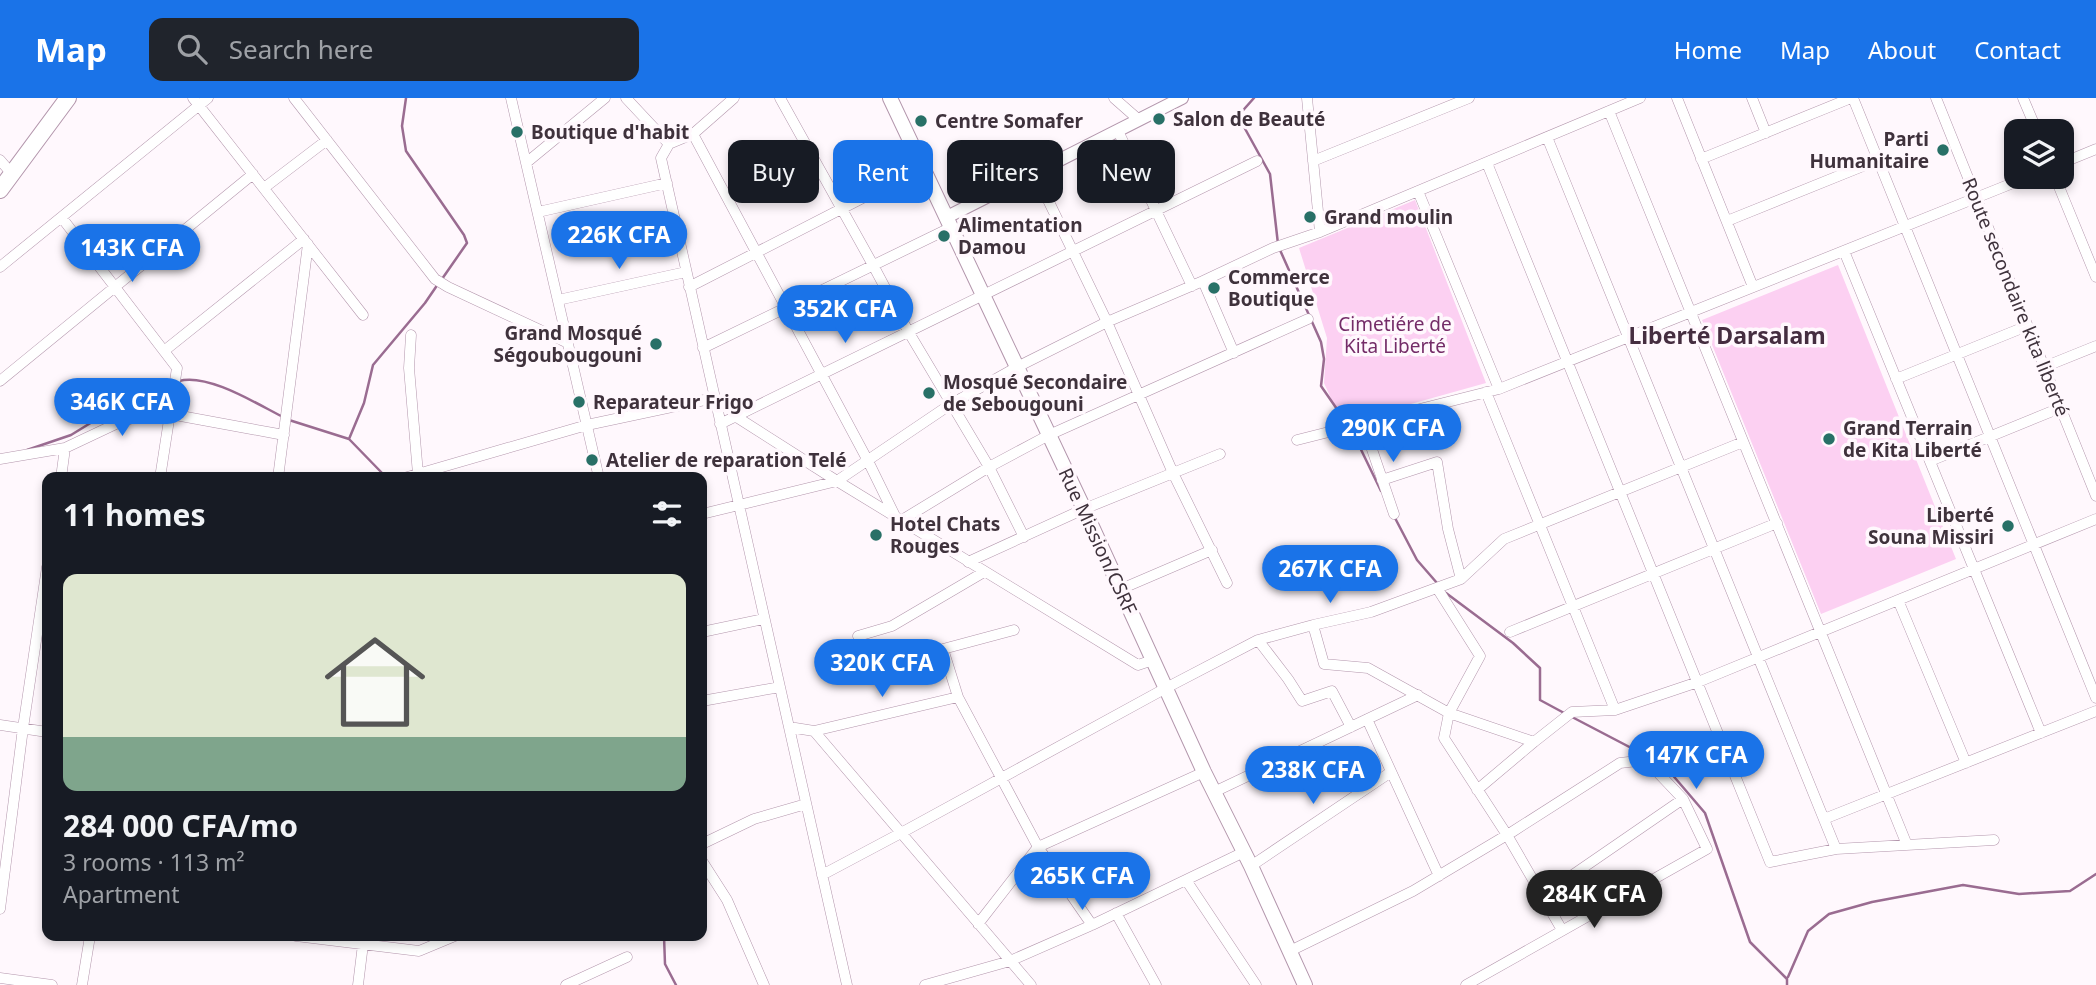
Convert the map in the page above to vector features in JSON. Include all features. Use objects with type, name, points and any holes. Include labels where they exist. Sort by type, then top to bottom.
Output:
[{"type":"main road","points":[[0,190],[68,98]]},
{"type":"main road","name":"Rue Mission/CSRF","points":[[890,98],[910,140]]},
{"type":"main road","name":"Rue Mission/CSRF","points":[[933,188],[1305,985]]},
{"type":"street","points":[[294,98],[436,279],[568,343]]},
{"type":"street","points":[[511,98],[598,472]]},
{"type":"street","points":[[526,163],[605,98]]},
{"type":"street","points":[[626,98],[669,144]]},
{"type":"street","points":[[734,98],[693,134],[669,144],[661,158],[847,985]]},
{"type":"street","points":[[779,98],[908,331],[989,467],[1024,537]]},
{"type":"street","points":[[1063,159],[1182,98]]},
{"type":"street","points":[[1307,98],[1320,232]]},
{"type":"street","points":[[1313,161],[1469,98]]},
{"type":"street","points":[[707,513],[837,481],[951,404],[1107,322],[1273,248],[1320,232],[1640,98]]},
{"type":"street","points":[[1677,98],[1754,287]]},
{"type":"street","points":[[1752,98],[1766,133]]},
{"type":"street","points":[[1702,159],[1852,98],[2096,698]]},
{"type":"street","name":"Route secondaire kita liberté","points":[[1936,98],[2096,496]]},
{"type":"street","points":[[2023,98],[2032,119]]},
{"type":"street","points":[[1116,99],[1139,120]]},
{"type":"street","points":[[0,267],[62,218],[200,100],[253,174],[363,315]]},
{"type":"street","points":[[1609,111],[1907,845]]},
{"type":"street","points":[[1118,131],[1192,286]]},
{"type":"street","points":[[693,134],[899,518]]},
{"type":"street","points":[[1547,137],[1836,849]]},
{"type":"street","points":[[264,188],[327,140]]},
{"type":"street","points":[[2074,158],[2096,149]]},
{"type":"street","points":[[0,160],[12,174]]},
{"type":"street","points":[[1727,221],[1878,160]]},
{"type":"street","points":[[720,424],[1257,161]]},
{"type":"street","points":[[1487,163],[1770,862],[1836,849],[1994,840]]},
{"type":"street","points":[[0,381],[253,174]]},
{"type":"street","points":[[538,212],[667,183]]},
{"type":"street","points":[[1297,440],[1499,389],[2004,187]]},
{"type":"street","points":[[2060,189],[2096,277]]},
{"type":"street","points":[[1418,191],[1499,389]]},
{"type":"street","points":[[689,286],[854,203]]},
{"type":"street","points":[[703,348],[873,265],[982,203]]},
{"type":"street","points":[[1050,203],[1141,396],[1173,473],[1227,583]]},
{"type":"street","points":[[62,218],[177,368],[161,472]]},
{"type":"street","points":[[163,351],[306,242]]},
{"type":"street","points":[[279,472],[306,242]]},
{"type":"street","points":[[1844,251],[2041,733]]},
{"type":"street","points":[[558,300],[686,272]]},
{"type":"street","points":[[1203,281],[1234,353]]},
{"type":"street","points":[[899,518],[1049,435],[1308,319]]},
{"type":"street","points":[[1896,379],[2028,326]]},
{"type":"street","points":[[411,335],[410,368],[418,472]]},
{"type":"street","points":[[2044,367],[2096,346]]},
{"type":"street","points":[[1486,392],[1615,710]]},
{"type":"street","points":[[425,472],[587,425],[714,398]]},
{"type":"street","points":[[1930,461],[2060,408]]},
{"type":"street","points":[[0,459],[65,448],[120,422],[170,410],[284,435]]},
{"type":"street","points":[[736,416],[1138,665],[1153,660]]},
{"type":"street","points":[[1363,423],[1394,514]]},
{"type":"street","points":[[822,875],[1258,640],[1371,612],[1461,579],[1504,539],[1743,442]]},
{"type":"street","points":[[62,472],[65,448]]},
{"type":"street","points":[[968,562],[1084,509],[1220,454]]},
{"type":"street","points":[[1382,480],[1437,462],[1448,530],[1461,579]]},
{"type":"street","points":[[1477,790],[1572,712],[1615,710],[1698,682],[2096,519]]},
{"type":"street","points":[[1510,632],[1777,523]]},
{"type":"street","points":[[1121,589],[1212,550]]},
{"type":"street","points":[[858,636],[892,626],[985,572]]},
{"type":"street","points":[[1437,588],[1480,656],[1449,713],[1444,738],[1507,835],[1562,930]]},
{"type":"street","points":[[1898,600],[1966,763]]},
{"type":"street","points":[[0,909],[42,601]]},
{"type":"street","points":[[707,631],[764,619]]},
{"type":"street","points":[[1313,625],[1324,664],[1368,668],[1449,713],[1534,742]]},
{"type":"street","points":[[1014,630],[943,649],[958,696],[1038,847],[1092,925]]},
{"type":"street","points":[[1258,640],[1302,701],[1332,691],[1351,727]]},
{"type":"street","points":[[707,700],[780,687]]},
{"type":"street","points":[[1214,792],[1418,695]]},
{"type":"street","points":[[789,727],[814,732],[958,696]]},
{"type":"street","points":[[1824,819],[2096,711]]},
{"type":"street","points":[[1367,719],[1439,876]]},
{"type":"street","points":[[0,725],[42,731]]},
{"type":"street","points":[[814,732],[1031,985]]},
{"type":"street","points":[[1290,951],[1413,891],[1620,763],[1646,760],[1683,799],[1707,849],[1466,985]]},
{"type":"street","points":[[978,924],[1038,847],[1204,772]]},
{"type":"street","points":[[1251,866],[1391,772]]},
{"type":"street","points":[[1542,896],[1683,799]]},
{"type":"street","points":[[707,842],[754,819],[806,804]]},
{"type":"street","points":[[925,985],[1010,961],[1244,852]]},
{"type":"street","points":[[707,869],[727,900],[764,985]]},
{"type":"street","points":[[1186,880],[1256,985]]},
{"type":"street","points":[[1116,913],[1156,985]]},
{"type":"street","points":[[82,985],[89,941]]},
{"type":"street","points":[[358,985],[364,941]]},
{"type":"street","points":[[369,941],[419,951],[443,941]]},
{"type":"street","points":[[566,985],[627,957]]},
{"type":"street","points":[[0,978],[52,985]]},
{"type":"green space","name":"Cimetiére de Kita Liberté","points":[[1415,200],[1486,383],[1350,421],[1334,405],[1324,383],[1327,338],[1299,248]]},
{"type":"green space","name":"Grand Terrain de Kita Liberté","points":[[1838,265],[1956,559],[1821,614],[1702,320]]},
{"type":"waterway","points":[[406,98],[402,126],[406,151],[467,243],[442,279]]},
{"type":"waterway","points":[[1254,98],[1238,116],[1270,174],[1278,244]]},
{"type":"waterway","points":[[1280,250],[1321,342],[1324,359],[1321,386],[1348,425]]},
{"type":"waterway","points":[[349,439],[364,403],[373,365],[438,284]]},
{"type":"waterway","points":[[179,381],[204,381],[218,385],[283,417]]},
{"type":"waterway","points":[[27,450],[71,435],[141,392],[173,383]]},
{"type":"waterway","points":[[289,420],[349,439],[381,472]]},
{"type":"waterway","points":[[1352,431],[1381,491]]},
{"type":"waterway","points":[[1395,518],[1417,560],[1437,583]]},
{"type":"waterway","points":[[1446,593],[1513,643],[1540,668],[1540,700],[1566,714]]},
{"type":"waterway","points":[[1572,717],[1664,765],[1705,813],[1750,942],[1787,979],[1787,985]]},
{"type":"waterway","points":[[1788,977],[1808,931],[1829,914],[1872,902],[1963,885],[2019,894],[2070,891],[2096,874]]},
{"type":"waterway","points":[[664,941],[665,964],[676,985]]},
{"type":"place","name":"Salon de Beauté","points":[[1159,119]]},
{"type":"place","name":"Centre Somafer","points":[[921,121]]},
{"type":"place","name":"Boutique d'habit","points":[[517,132]]},
{"type":"place","name":"Parti Humanitaire","points":[[1943,150]]},
{"type":"place","name":"Grand moulin","points":[[1310,217]]},
{"type":"place","name":"Alimentation Damou","points":[[944,236]]},
{"type":"place","name":"Commerce Boutique","points":[[1214,288]]},
{"type":"place","name":"Grand Mosqué Ségoubougouni","points":[[656,344]]},
{"type":"place","name":"Mosqué Secondaire de Sebougouni","points":[[929,393]]},
{"type":"place","name":"Reparateur Frigo","points":[[579,402]]},
{"type":"place","name":"Grand Terrain de Kita Liberté","points":[[1829,439]]},
{"type":"place","name":"Atelier de reparation Telé","points":[[592,460]]},
{"type":"place","name":"Liberté Souna Missiri","points":[[2008,526]]},
{"type":"place","name":"Hotel Chats Rouges","points":[[876,535]]},
{"type":"district","name":"Liberté Darsalam","points":[[1727,336]]}]
